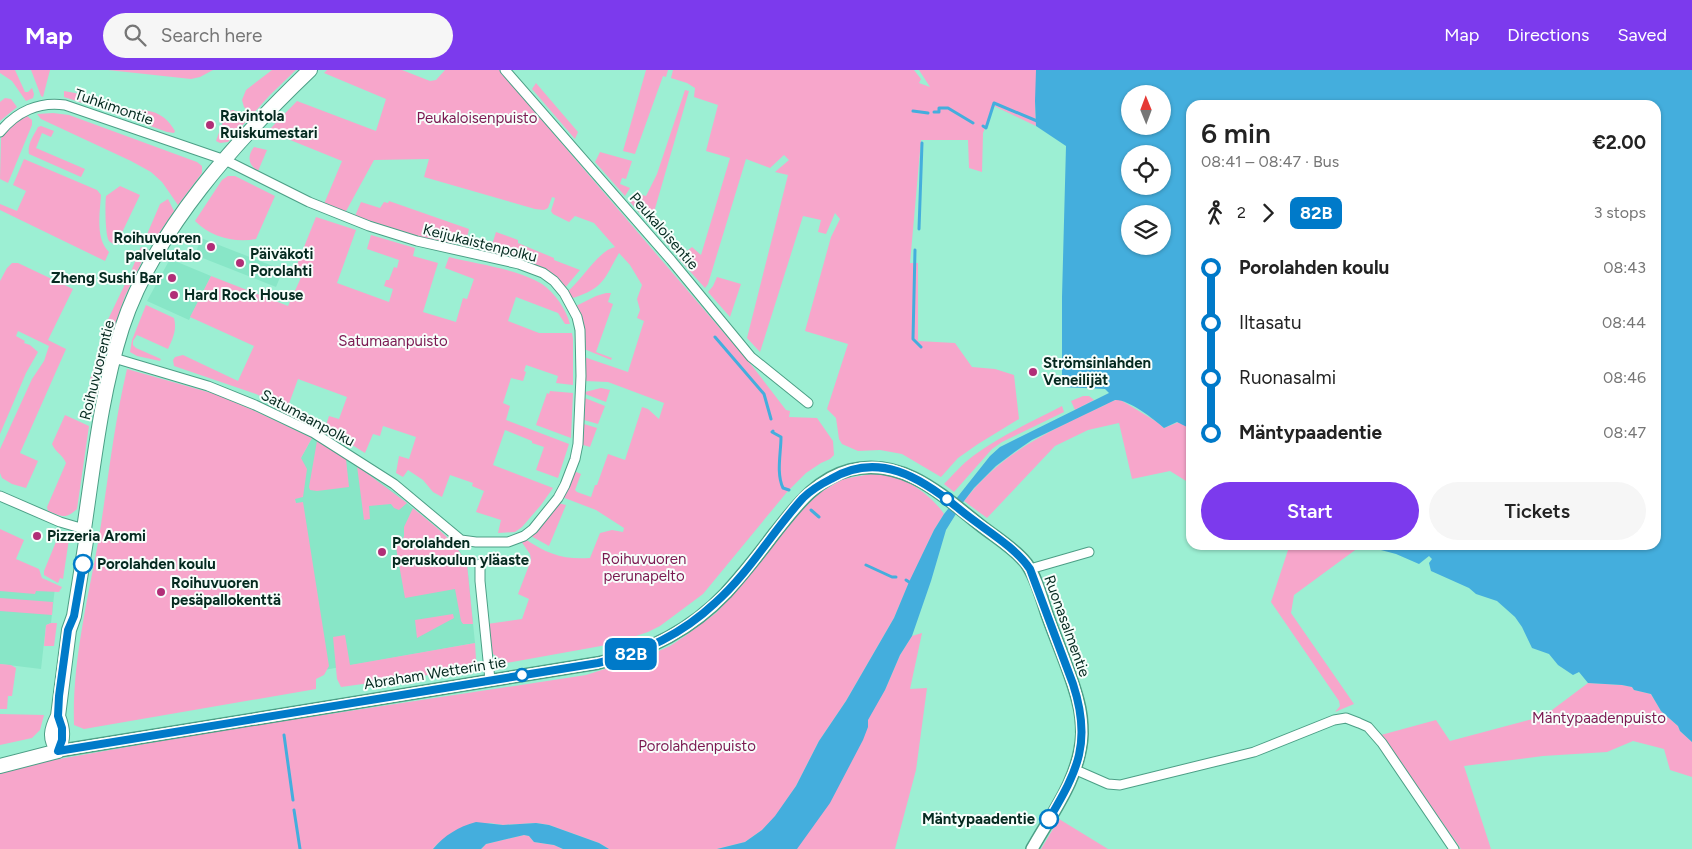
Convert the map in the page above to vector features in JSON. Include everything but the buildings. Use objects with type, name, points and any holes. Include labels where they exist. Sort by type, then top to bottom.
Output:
[{"type":"main road","name":"Roihuvuorentie","points":[[58,751],[62,740],[62,728],[58,716],[68,630],[66,617],[78,539],[84,529],[103,407],[123,326],[155,258],[182,216],[225,160],[277,100],[310,70]]},
{"type":"main road","name":"Abraham Wetterin tie","points":[[0,766],[58,751]]},
{"type":"street","name":"Peukaloisentie","points":[[505,70],[671,260],[751,357],[808,403]]},
{"type":"street","name":"Tuhkimontie","points":[[0,132],[12,120],[29,109],[41,105],[60,104],[225,160]]},
{"type":"street","name":"Keijukaistenpolku","points":[[225,160],[310,202],[369,226],[417,241],[530,268],[543,273],[554,281],[564,293],[577,317],[582,348],[578,444],[571,471],[558,498],[533,529],[524,536],[508,542],[467,542]]},
{"type":"street","name":"Satumaanpolku","points":[[114,358],[208,386],[255,405],[314,433],[394,484],[458,539],[467,542]]},
{"type":"street","name":"Abraham Wetterin tie","points":[[58,751],[617,659],[665,640],[693,622],[716,603],[812,489],[841,473],[851,470],[871,467],[896,470]]},
{"type":"street","name":"Ruonasalmentie","points":[[896,470],[918,479],[947,499],[1012,550],[1030,569],[1078,702],[1082,732],[1081,748],[1076,770],[1032,849]]},
{"type":"street","points":[[0,496],[60,522],[84,529]]},
{"type":"street","points":[[1030,569],[1090,552]]},
{"type":"street","points":[[480,564],[490,680]]},
{"type":"street","points":[[1076,770],[1108,784],[1120,785],[1254,752],[1334,720],[1351,719],[1368,728],[1382,743],[1454,849]]},
{"type":"shaded area","name":"Päiväkoti Porolahti","points":[[201,238],[283,270],[276,287],[195,255]]},
{"type":"shaded area","points":[[170,259],[211,276],[189,320],[147,301]]},
{"type":"shaded area","name":"Porolahden peruskoulun yläaste","points":[[312,438],[337,452],[394,492],[458,548],[467,564],[475,643],[324,670],[291,476]]},
{"type":"shaded area","points":[[0,574],[55,587],[51,623],[46,625],[41,669],[0,664]]},
{"type":"green space","points":[[0,70],[15,70],[25,92],[32,88],[33,98],[26,101],[12,81],[0,73]]},
{"type":"green space","points":[[31,70],[50,70],[43,97],[41,96]]},
{"type":"green space","points":[[108,70],[213,70],[200,77],[191,79]]},
{"type":"green space","points":[[272,70],[296,70],[252,115],[244,107],[242,100],[246,90]]},
{"type":"green space","points":[[327,70],[402,70],[430,81],[436,80],[445,70],[499,70],[753,367],[786,410],[790,411],[789,417],[817,418],[833,441],[834,455],[806,473],[787,492],[703,594],[660,626],[612,644],[506,663],[493,654],[487,624],[522,619],[529,599],[518,594],[531,560],[530,554],[521,541],[525,539],[541,549],[564,557],[590,558],[600,533],[612,530],[623,532],[624,528],[596,510],[562,497],[574,471],[581,474],[575,490],[591,497],[608,454],[625,460],[642,407],[648,409],[659,419],[664,403],[608,382],[585,381],[584,357],[628,372],[644,321],[637,318],[640,310],[637,299],[642,285],[630,265],[619,253],[602,282],[591,290],[573,298],[567,292],[596,260],[609,249],[615,247],[594,223],[575,216],[569,222],[553,214],[551,211],[555,198],[552,197],[548,208],[544,210],[535,209],[424,177],[429,159],[374,160],[345,213],[324,204],[342,161],[268,131],[297,101],[376,131],[386,99],[324,73]]},
{"type":"green space","points":[[646,70],[668,70],[666,77],[663,76],[635,154],[623,151]]},
{"type":"green space","points":[[673,70],[914,70],[921,79],[919,83],[930,87],[919,70],[1088,70],[1035,101],[1036,126],[994,106],[983,133],[982,172],[969,168],[968,140],[921,140],[910,263],[918,263],[918,341],[955,343],[972,367],[995,369],[1014,375],[1019,419],[958,458],[941,477],[902,454],[880,450],[858,451],[842,444],[839,439],[836,418],[827,409],[848,344],[805,331],[831,237],[840,219],[835,213],[826,234],[818,232],[821,220],[803,216],[760,352],[747,338],[788,175],[775,172],[789,160],[784,155],[770,168],[746,159],[708,284],[705,288],[678,258],[692,247],[701,255],[730,158],[706,151],[718,105],[694,97],[695,88],[687,83],[671,78]]},
{"type":"green space","points":[[536,83],[578,132],[575,139],[532,89]]},
{"type":"green space","points":[[685,90],[689,91],[649,224],[630,202],[635,193],[646,196],[657,174]]},
{"type":"green space","points":[[64,91],[118,108],[116,114],[64,97]]},
{"type":"green space","points":[[5,98],[11,99],[17,107],[0,121],[0,102]]},
{"type":"green space","points":[[121,109],[145,110],[159,114],[170,123],[175,131],[174,133],[167,132],[120,115]]},
{"type":"green space","points":[[233,110],[245,115],[248,119],[228,142],[220,143],[216,141],[224,119],[221,116]]},
{"type":"green space","points":[[37,114],[69,115],[197,162],[202,166],[202,173],[178,205],[162,182],[151,172],[41,119]]},
{"type":"green space","points":[[26,115],[32,120],[32,125],[8,183],[0,179],[1,138],[10,127]]},
{"type":"green space","points":[[41,126],[54,131],[51,137],[42,133],[36,148],[85,169],[81,177],[29,154],[31,140],[38,127]]},
{"type":"green space","points":[[254,147],[267,150],[258,171],[250,163],[250,154]]},
{"type":"green space","points":[[600,152],[632,161],[626,179],[622,178],[620,184],[630,188],[625,196],[595,162]]},
{"type":"green space","points":[[24,159],[97,190],[101,195],[100,233],[109,252],[105,261],[0,210],[0,204],[17,211],[26,191],[13,185]]},
{"type":"green space","points":[[228,176],[235,176],[275,196],[256,239],[239,240],[223,238],[201,227],[195,221],[222,180]]},
{"type":"green space","points":[[120,186],[140,195],[116,245],[110,242],[108,238],[106,196]]},
{"type":"green space","points":[[168,199],[174,211],[151,245],[145,242],[145,239],[160,204]]},
{"type":"green space","points":[[389,201],[469,229],[468,234],[462,240],[450,245],[355,216],[361,202],[380,208],[384,202],[388,203]]},
{"type":"green space","name":"Satumaanpuisto","points":[[316,217],[356,230],[337,283],[389,302],[393,289],[384,286],[386,280],[389,280],[394,267],[397,268],[399,260],[367,249],[371,235],[415,248],[413,256],[438,263],[423,312],[456,322],[463,298],[467,299],[474,279],[445,268],[449,257],[521,274],[542,284],[556,297],[563,307],[570,324],[565,324],[558,313],[516,297],[508,321],[539,333],[572,333],[573,339],[573,385],[556,383],[558,376],[526,365],[523,381],[511,378],[503,403],[510,406],[506,420],[569,444],[558,478],[536,470],[544,447],[505,430],[493,465],[553,488],[522,527],[515,532],[498,533],[501,520],[476,512],[484,491],[472,486],[473,483],[450,475],[442,497],[433,492],[423,480],[408,470],[403,477],[396,473],[399,456],[409,459],[416,437],[383,426],[380,436],[373,434],[365,453],[325,428],[329,416],[339,419],[347,397],[298,379],[287,409],[256,394],[174,366],[173,360],[175,357],[183,355],[238,381],[254,346],[190,317],[211,276],[288,306],[304,271],[296,267]]},
{"type":"green space","points":[[496,232],[518,240],[518,243],[580,270],[564,289],[537,266],[489,254]]},
{"type":"green space","points":[[141,247],[148,249],[136,274],[132,272],[132,269]]},
{"type":"green space","points":[[12,263],[18,263],[73,289],[48,340],[66,349],[20,453],[38,461],[26,488],[12,484],[2,478],[0,473],[0,449],[32,379],[44,361],[49,346],[18,331],[16,336],[38,352],[26,373],[0,434],[0,281]]},
{"type":"green space","points":[[717,277],[741,284],[730,317],[708,292]]},
{"type":"green space","points":[[127,280],[132,282],[125,296],[107,348],[103,348],[101,345],[104,338],[100,336]]},
{"type":"green space","points":[[606,293],[611,293],[608,302],[613,304],[596,352],[612,358],[611,360],[584,349],[583,323],[576,306]]},
{"type":"green space","points":[[146,305],[174,318],[175,322],[173,338],[168,349],[137,335],[133,341],[133,345],[136,348],[161,359],[160,361],[137,356],[130,352],[132,340]]},
{"type":"green space","points":[[98,357],[104,359],[93,407],[88,406],[94,381],[90,379]]},
{"type":"green space","points":[[127,369],[215,394],[312,438],[301,458],[307,469],[303,497],[295,499],[296,503],[303,502],[329,666],[324,675],[316,679],[316,689],[84,729],[74,725],[78,654],[99,537],[118,411]]},
{"type":"green space","points":[[601,388],[610,390],[606,402],[585,394],[585,392]]},
{"type":"green space","points":[[550,391],[573,393],[571,438],[536,425],[547,393],[549,394]]},
{"type":"green space","points":[[1083,396],[1089,396],[1094,400],[1075,410],[1071,401]]},
{"type":"green space","points":[[585,398],[605,406],[598,424],[584,420]]},
{"type":"green space","points":[[1119,399],[1164,428],[1186,419],[1186,481],[1170,471],[1132,479],[1119,423],[1088,430],[1055,446],[987,518],[964,501],[995,468],[1011,455],[1029,443],[1107,403]]},
{"type":"green space","points":[[1062,406],[1064,412],[1002,442],[992,449],[954,492],[944,484],[965,462],[983,449]]},
{"type":"green space","points":[[65,415],[89,426],[77,509],[69,515],[63,516],[48,511],[47,507],[66,463],[52,444]]},
{"type":"green space","points":[[584,424],[597,428],[590,447],[580,444]]},
{"type":"green space","points":[[317,441],[346,459],[349,487],[317,491],[310,490]]},
{"type":"green space","points":[[357,466],[407,503],[399,510],[391,504],[369,506],[370,519],[364,520]]},
{"type":"green space","name":"Porolahdenpuisto","points":[[871,474],[887,474],[903,479],[934,501],[944,514],[934,530],[894,618],[846,701],[819,741],[796,786],[775,817],[762,830],[745,842],[717,849],[609,849],[599,843],[549,825],[536,823],[503,825],[490,823],[438,843],[433,849],[0,849],[0,773],[42,762],[212,732],[586,675],[652,654],[670,646],[716,613],[789,523],[819,493],[843,479]]},
{"type":"green space","points":[[558,503],[566,505],[549,546],[531,536]]},
{"type":"green space","points":[[413,508],[450,540],[467,564],[473,624],[463,624],[461,621],[455,589],[405,598],[395,542],[402,541],[404,527]]},
{"type":"green space","points":[[0,529],[24,540],[16,559],[39,569],[42,578],[62,587],[59,592],[36,591],[35,594],[0,591]]},
{"type":"green space","points":[[60,532],[64,533],[69,539],[63,579],[60,578],[58,583],[44,575],[44,571]]},
{"type":"green space","points":[[1288,550],[1355,550],[1294,595],[1291,613],[1354,704],[1335,712],[1340,706],[1339,701],[1271,602]]},
{"type":"green space","points":[[0,598],[53,602],[52,615],[0,611]]},
{"type":"green space","points":[[453,614],[454,618],[417,638],[415,620]]},
{"type":"green space","points":[[57,623],[54,646],[44,646],[46,625]]},
{"type":"green space","points":[[922,633],[910,689],[927,688],[916,770],[895,849],[774,849],[885,690],[900,655],[912,636]]},
{"type":"green space","points":[[345,635],[350,665],[475,643],[475,665],[472,669],[341,687],[337,679],[333,637]]},
{"type":"green space","points":[[0,664],[11,665],[16,668],[12,696],[8,696],[7,709],[0,709]]},
{"type":"green space","name":"Mäntypaadenpuisto","points":[[1588,683],[1622,685],[1651,694],[1661,711],[1692,742],[1692,777],[1670,770],[1664,749],[1633,741],[1607,752],[1543,756],[1464,766],[1491,849],[1461,849],[1381,735],[1436,720],[1450,741],[1544,716]]},
{"type":"green space","points":[[0,714],[44,715],[40,730],[32,738],[0,745]]},
{"type":"green space","points":[[1059,819],[1108,849],[1041,849]]},
{"type":"green space","points":[[524,835],[529,836],[534,842],[554,845],[563,849],[481,849],[486,844]]},
{"type":"water","points":[[1036,70],[1692,70],[1692,742],[1661,711],[1651,694],[1622,685],[1588,683],[1579,672],[1573,675],[1558,665],[1549,654],[1532,648],[1515,617],[1497,601],[1476,594],[1469,588],[1431,571],[1429,563],[1432,559],[1429,556],[1419,564],[1381,550],[1661,550],[1661,100],[1186,100],[1186,426],[1177,422],[1164,428],[1134,406],[1115,400],[1032,440],[996,466],[974,488],[946,530],[912,636],[900,655],[885,690],[868,720],[868,727],[863,740],[830,803],[797,849],[717,849],[745,842],[762,830],[775,816],[796,786],[819,741],[846,701],[894,618],[934,530],[944,514],[990,456],[1000,447],[1109,393],[1105,389],[1062,387],[1066,146],[1036,126]]},
{"type":"water","points":[[476,822],[503,825],[536,823],[549,825],[599,843],[609,849],[563,849],[554,845],[534,842],[529,836],[524,835],[486,844],[481,849],[433,849],[452,832]]},
{"type":"waterway","points":[[983,126],[986,128],[994,103],[1037,121]]},
{"type":"waterway","points":[[934,112],[939,112],[939,108],[948,108],[973,123]]},
{"type":"waterway","points":[[913,111],[928,113]]},
{"type":"waterway","points":[[919,229],[922,143]]},
{"type":"waterway","points":[[915,250],[913,339],[921,347]]},
{"type":"waterway","points":[[715,337],[764,394],[771,419]]},
{"type":"waterway","points":[[773,431],[781,437],[780,476],[783,488],[789,490]]},
{"type":"waterway","points":[[811,510],[819,517]]},
{"type":"waterway","points":[[866,565],[896,577]]},
{"type":"waterway","points":[[284,735],[293,800]]},
{"type":"waterway","points":[[294,810],[300,849]]},
{"type":"bus line","name":"82B","points":[[83,564],[74,616],[68,630],[59,696],[58,716],[62,728],[62,740],[58,751],[617,659],[672,637],[716,603],[812,489],[841,473],[851,470],[871,467],[896,470],[918,479],[933,488],[1012,550],[1030,569],[1073,684],[1081,718],[1081,748],[1076,770],[1049,819]]},
{"type":"place","name":"Ravintola Ruiskumestari","points":[[210,125]]},
{"type":"place","name":"Roihuvuoren palvelutalo","points":[[211,247]]},
{"type":"place","name":"Päiväkoti Porolahti","points":[[240,263]]},
{"type":"place","name":"Zheng Sushi Bar","points":[[172,278]]},
{"type":"place","name":"Hard Rock House","points":[[174,295]]},
{"type":"place","name":"Strömsinlahden Veneilijät","points":[[1033,372]]},
{"type":"place","name":"Pizzeria Aromi","points":[[37,536]]},
{"type":"place","name":"Porolahden peruskoulun yläaste","points":[[382,552]]},
{"type":"place","name":"Porolahden koulu","points":[[83,564]]},
{"type":"place","name":"Roihuvuoren pesäpallokenttä","points":[[161,592]]},
{"type":"place","name":"Mäntypaadentie","points":[[1049,819]]},
{"type":"park label","name":"Peukaloisenpuisto","points":[[477,118]]},
{"type":"park label","name":"Roihuvuoren perunapelto","points":[[644,568]]}]
